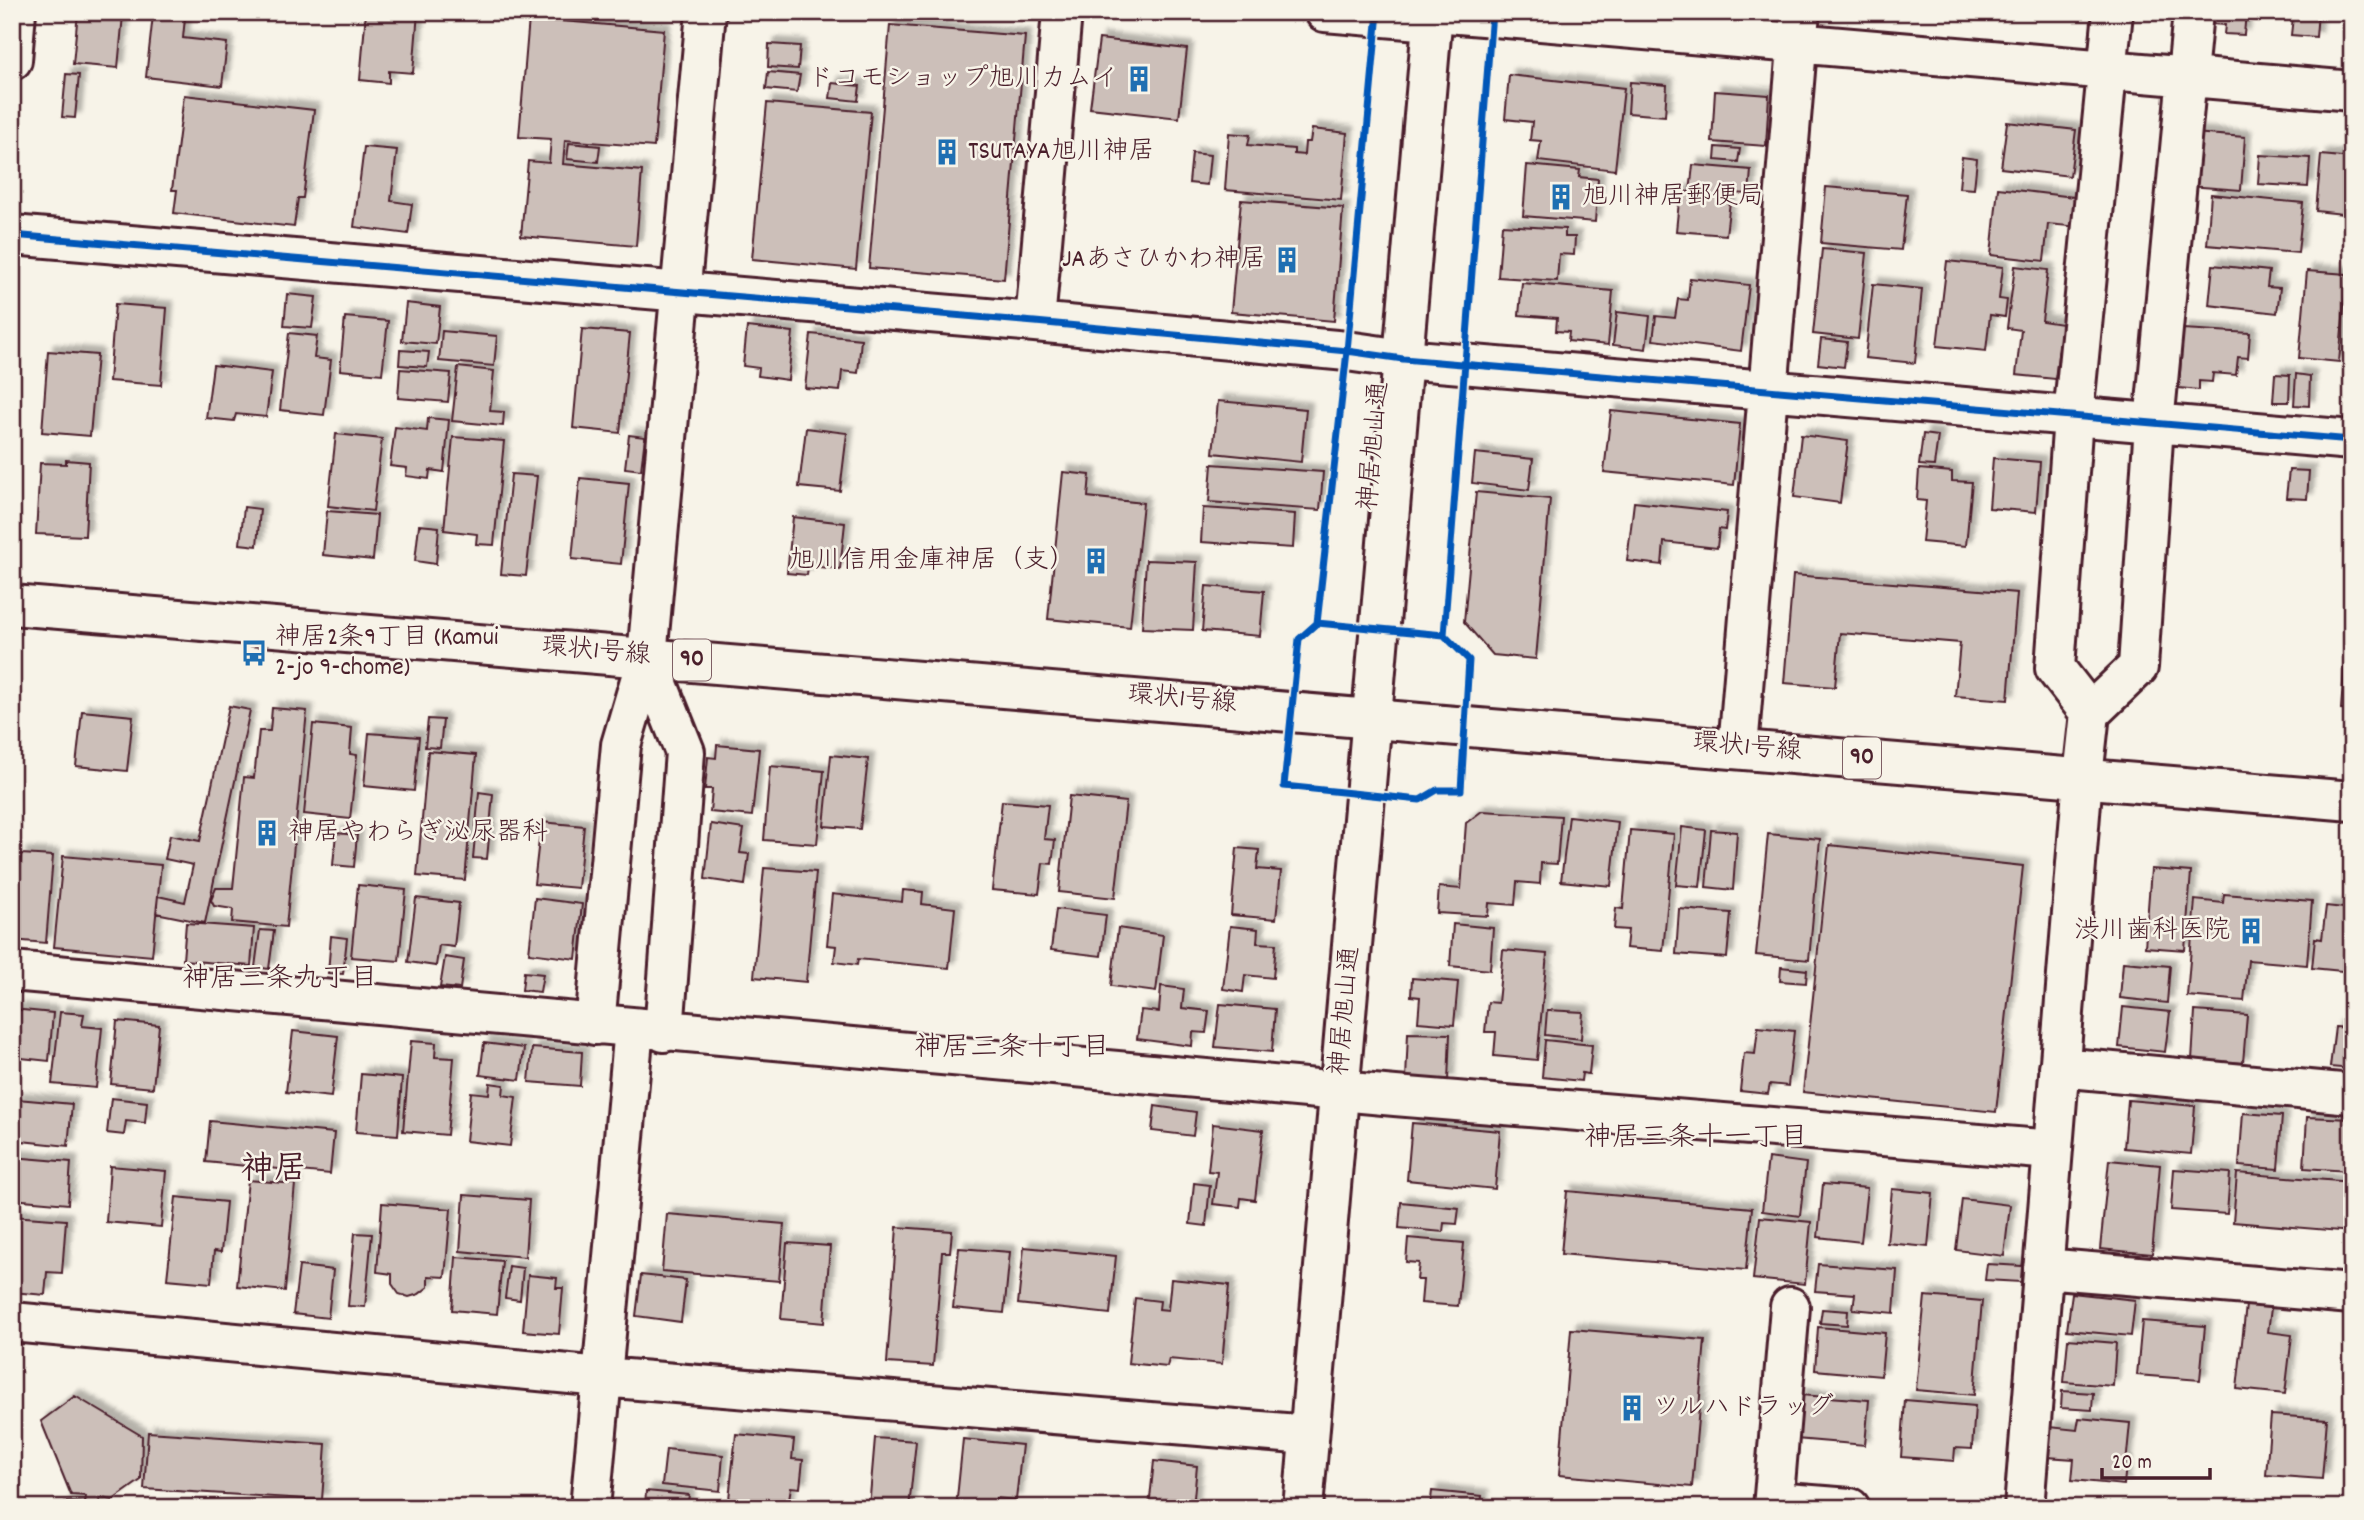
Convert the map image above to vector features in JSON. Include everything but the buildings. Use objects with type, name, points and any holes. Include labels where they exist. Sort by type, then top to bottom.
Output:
[{"type":"street","points":[[12,60],[16,12]]},
{"type":"street","points":[[595,1025],[621,745],[647,657],[706,12]]},
{"type":"street","points":[[1035,322],[1062,12]]},
{"type":"street","points":[[1325,12],[1798,28],[2108,71],[2352,90]]},
{"type":"street","points":[[2090,713],[2055,668],[2073,417],[2113,12]]},
{"type":"street","points":[[2024,1508],[2090,713],[2138,667],[2154,424],[2193,12]]},
{"type":"street","name":"神居旭山通","points":[[1303,1508],[1434,15]]},
{"type":"street","points":[[1738,748],[1798,28]]},
{"type":"street","points":[[12,235],[680,294],[1035,322],[1347,351],[1403,359],[2352,440]]},
{"type":"street","name":"環状1号線","points":[[12,605],[1372,716],[2352,801]]},
{"type":"street","points":[[590,1508],[602,1377],[685,752],[647,657]]},
{"type":"street","points":[[12,971],[649,1030],[2053,1150]]},
{"type":"street","points":[[2059,1067],[2352,1094]]},
{"type":"street","points":[[2043,1268],[2352,1294]]},
{"type":"street","points":[[1790,1307],[1774,1505],[1850,1508]]},
{"type":"street","points":[[12,1322],[602,1377],[1309,1435]]},
{"type":"cycle path","points":[[1317,623],[1444,635],[1469,660],[1461,790],[1437,790],[1420,800],[1284,786],[1299,639],[1317,623],[1347,351],[1378,12]]},
{"type":"cycle path","points":[[1444,635],[1492,12]]},
{"type":"cycle path","points":[[12,235],[1035,322],[1347,351],[1403,359],[2352,440]]},
{"type":"place","name":"ドコモショップ旭川カムイ","points":[[1139,79]]},
{"type":"place","name":"TSUTAYA旭川神居","points":[[947,152]]},
{"type":"place","name":"旭川神居郵便局","points":[[1561,197]]},
{"type":"place","name":"JAあさひかわ神居","points":[[1287,260]]},
{"type":"place","name":"旭川信用金庫神居（支）","points":[[1096,561]]},
{"type":"place","name":"神居2条9丁目 (Kamui 2-jo 9-chome)","points":[[254,653]]},
{"type":"place","name":"神居やわらぎ泌尿器科","points":[[267,833]]},
{"type":"place","name":"渋川歯科医院","points":[[2251,931]]},
{"type":"place","name":"ツルハドラッグ","points":[[1632,1408]]},
{"type":"district","name":"神居三条九丁目","points":[[280,981]]},
{"type":"district","name":"神居三条十丁目","points":[[1012,1050]]},
{"type":"district","name":"神居三条十一丁目","points":[[1696,1140]]},
{"type":"district","name":"神居","points":[[274,1171]]}]
